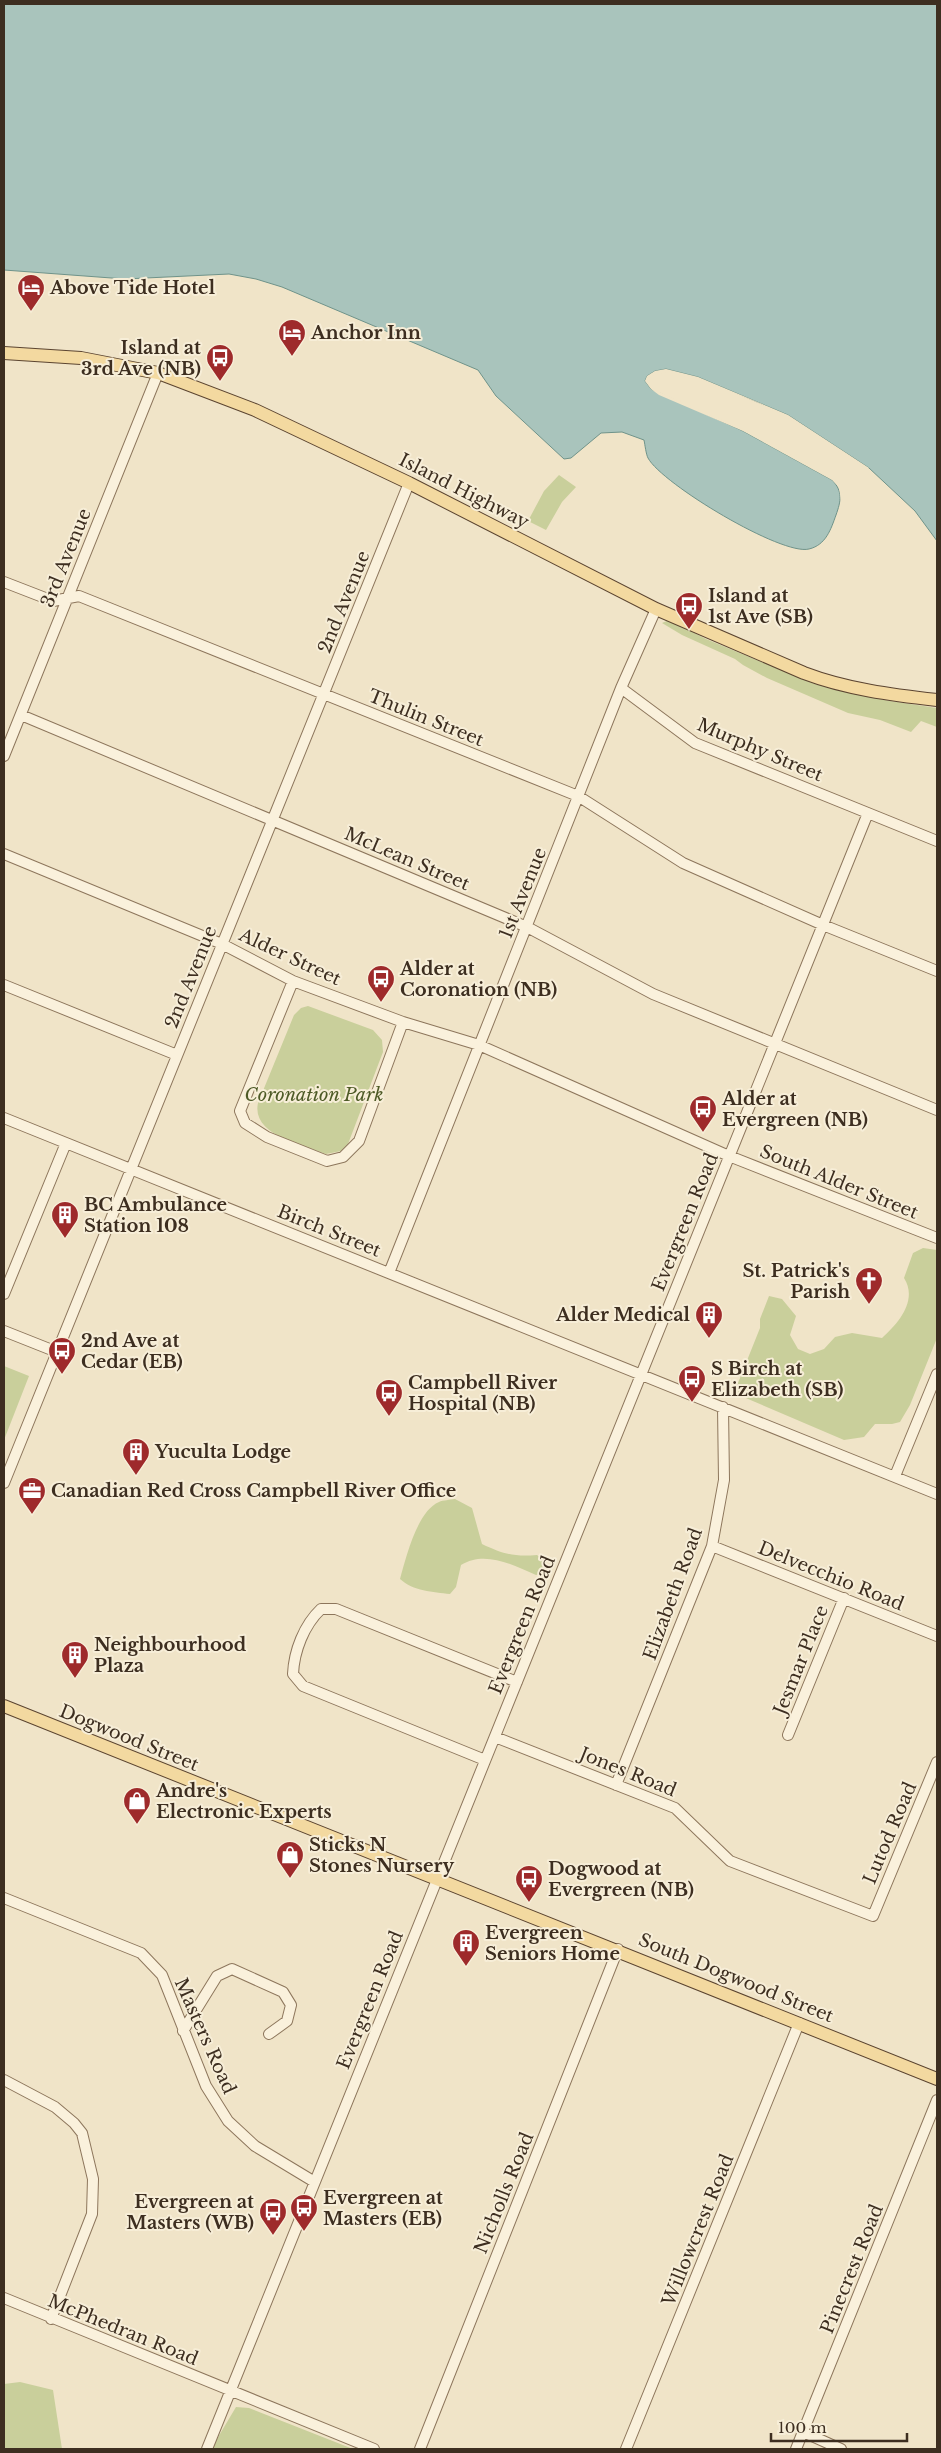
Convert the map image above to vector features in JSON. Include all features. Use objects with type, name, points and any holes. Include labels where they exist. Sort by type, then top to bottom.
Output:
[{"type":"main road","name":"Island Highway","points":[[4,353],[81,358],[158,373],[255,410],[409,483],[656,609],[804,673],[826,681],[937,700]]},
{"type":"main road","name":"Dogwood Street","points":[[4,1706],[437,1880]]},
{"type":"main road","name":"South Dogwood Street","points":[[437,1880],[618,1949],[937,2079]]},
{"type":"street","name":"3rd Avenue","points":[[4,756],[158,373]]},
{"type":"street","name":"2nd Avenue","points":[[4,1483],[409,483]]},
{"type":"street","name":"Thulin Street","points":[[4,582],[54,601],[79,596],[578,796],[682,863],[823,925],[937,971]]},
{"type":"street","name":"1st Avenue","points":[[389,1273],[621,688],[656,609]]},
{"type":"street","name":"Murphy Street","points":[[621,688],[695,743],[937,841]]},
{"type":"street","name":"McLean Street","points":[[20,714],[527,927],[653,994],[937,1110]]},
{"type":"street","name":"Evergreen Road","points":[[207,2449],[868,813]]},
{"type":"street","name":"Alder Street","points":[[4,854],[222,944],[293,981],[403,1022],[479,1045],[729,1156]]},
{"type":"street","points":[[293,981],[240,1111],[245,1123],[267,1137],[327,1161],[343,1157],[358,1141],[403,1022]]},
{"type":"street","points":[[4,985],[177,1055]]},
{"type":"street","name":"Birch Street","points":[[4,1118],[937,1494]]},
{"type":"street","points":[[4,1294],[66,1143]]},
{"type":"street","name":"South Alder Street","points":[[729,1156],[937,1238]]},
{"type":"street","points":[[4,1331],[57,1352]]},
{"type":"street","points":[[895,1476],[937,1374]]},
{"type":"street","name":"Elizabeth Road","points":[[616,1785],[712,1546],[724,1480],[723,1407]]},
{"type":"street","name":"Delvecchio Road","points":[[712,1546],[937,1636]]},
{"type":"street","name":"Jesmar Place","points":[[788,1735],[844,1598]]},
{"type":"street","points":[[485,1760],[303,1686],[293,1674],[294,1660],[303,1636],[310,1619],[321,1608],[336,1609],[517,1682]]},
{"type":"street","name":"Jones Road","points":[[495,1737],[675,1808],[730,1861],[873,1916]]},
{"type":"street","name":"Lutod Road","points":[[873,1916],[937,1762]]},
{"type":"street","name":"Masters Road","points":[[4,1898],[141,1953],[162,1976],[206,2086],[228,2121],[255,2146],[314,2182]]},
{"type":"street","name":"Nicholls Road","points":[[420,2449],[618,1949]]},
{"type":"street","points":[[183,2031],[217,1976],[232,1969],[283,1992],[290,2005],[287,2021],[269,2034]]},
{"type":"street","name":"Willowcrest Road","points":[[626,2449],[799,2023]]},
{"type":"street","points":[[4,2080],[55,2107],[74,2123],[82,2133],[93,2179],[92,2214],[51,2319]]},
{"type":"street","name":"Pinecrest Road","points":[[796,2449],[937,2100]]},
{"type":"street","name":"McPhedran Road","points":[[4,2298],[51,2319],[374,2449]]},
{"type":"street","points":[[803,2432],[840,2449]]},
{"type":"green space","points":[[559,475],[576,487],[562,502],[546,530],[528,521],[544,491]]},
{"type":"green space","points":[[669,620],[706,639],[815,684],[890,701],[937,708],[937,727],[921,721],[911,732],[880,720],[848,713],[767,678],[735,659],[682,635],[662,623]]},
{"type":"green space","name":"Coronation Park","points":[[308,1006],[373,1030],[382,1040],[383,1052],[348,1144],[341,1151],[326,1154],[270,1131],[262,1123],[258,1114],[258,1103],[294,1015],[301,1008]]},
{"type":"green space","points":[[923,1248],[937,1250],[937,1338],[910,1405],[900,1422],[875,1424],[864,1437],[844,1440],[734,1393],[760,1328],[760,1319],[769,1296],[782,1299],[796,1316],[790,1335],[798,1349],[810,1354],[824,1349],[835,1337],[852,1333],[882,1338],[905,1311],[909,1295],[908,1286],[904,1278],[913,1253]]},
{"type":"green space","points":[[4,1366],[29,1376],[4,1440]]},
{"type":"green space","points":[[455,1499],[472,1508],[482,1544],[509,1554],[522,1556],[537,1555],[547,1563],[544,1573],[536,1575],[508,1563],[489,1559],[470,1561],[461,1565],[456,1587],[450,1594],[430,1592],[411,1586],[400,1579],[414,1536],[424,1515],[439,1502]]},
{"type":"green space","points":[[20,2382],[53,2390],[62,2449],[4,2449],[4,2384]]},
{"type":"green space","points":[[236,2407],[249,2408],[353,2449],[211,2449]]},
{"type":"water","points":[[4,4],[937,4],[937,541],[915,511],[869,468],[788,415],[698,377],[666,369],[655,371],[647,376],[645,381],[651,389],[743,431],[832,480],[838,488],[840,496],[839,505],[830,531],[820,544],[809,549],[795,548],[774,541],[724,516],[675,484],[658,470],[648,458],[644,440],[622,432],[601,433],[571,458],[564,459],[496,396],[478,370],[282,287],[256,279],[229,274],[125,279],[4,270]]},
{"type":"pier","points":[[666,369],[698,377],[788,415],[869,468],[867,470],[787,417],[756,402],[697,379],[666,372],[649,377],[648,380],[660,392],[744,429],[834,478],[841,486],[843,498],[841,501],[839,487],[832,480],[743,431],[659,395],[651,389],[645,381],[647,376],[655,371]]},
{"type":"place","name":"Above Tide Hotel","points":[[31,312]]},
{"type":"place","name":"Anchor Inn","points":[[292,357]]},
{"type":"place","name":"Island at 3rd Ave (NB)","points":[[220,382]]},
{"type":"place","name":"Island at 1st Ave (SB)","points":[[689,630]]},
{"type":"place","name":"Alder at Coronation (NB)","points":[[381,1003]]},
{"type":"place","name":"Alder at Evergreen (NB)","points":[[703,1133]]},
{"type":"place","name":"BC Ambulance Station 108","points":[[65,1239]]},
{"type":"place","name":"St. Patrick's Parish","points":[[869,1305]]},
{"type":"place","name":"Alder Medical","points":[[709,1339]]},
{"type":"place","name":"2nd Ave at Cedar (EB)","points":[[62,1375]]},
{"type":"place","name":"S Birch at Elizabeth (SB)","points":[[692,1403]]},
{"type":"place","name":"Campbell River Hospital (NB)","points":[[389,1417]]},
{"type":"place","name":"Yuculta Lodge","points":[[136,1476]]},
{"type":"place","name":"Canadian Red Cross Campbell River Office","points":[[32,1515]]},
{"type":"place","name":"Neighbourhood Plaza","points":[[75,1679]]},
{"type":"place","name":"Andre's Electronic Experts","points":[[137,1825]]},
{"type":"place","name":"Sticks N Stones Nursery","points":[[290,1879]]},
{"type":"place","name":"Dogwood at Evergreen (NB)","points":[[529,1903]]},
{"type":"place","name":"Evergreen Seniors Home","points":[[466,1967]]},
{"type":"place","name":"Evergreen at Masters (EB)","points":[[304,2232]]},
{"type":"place","name":"Evergreen at Masters (WB)","points":[[273,2236]]}]
